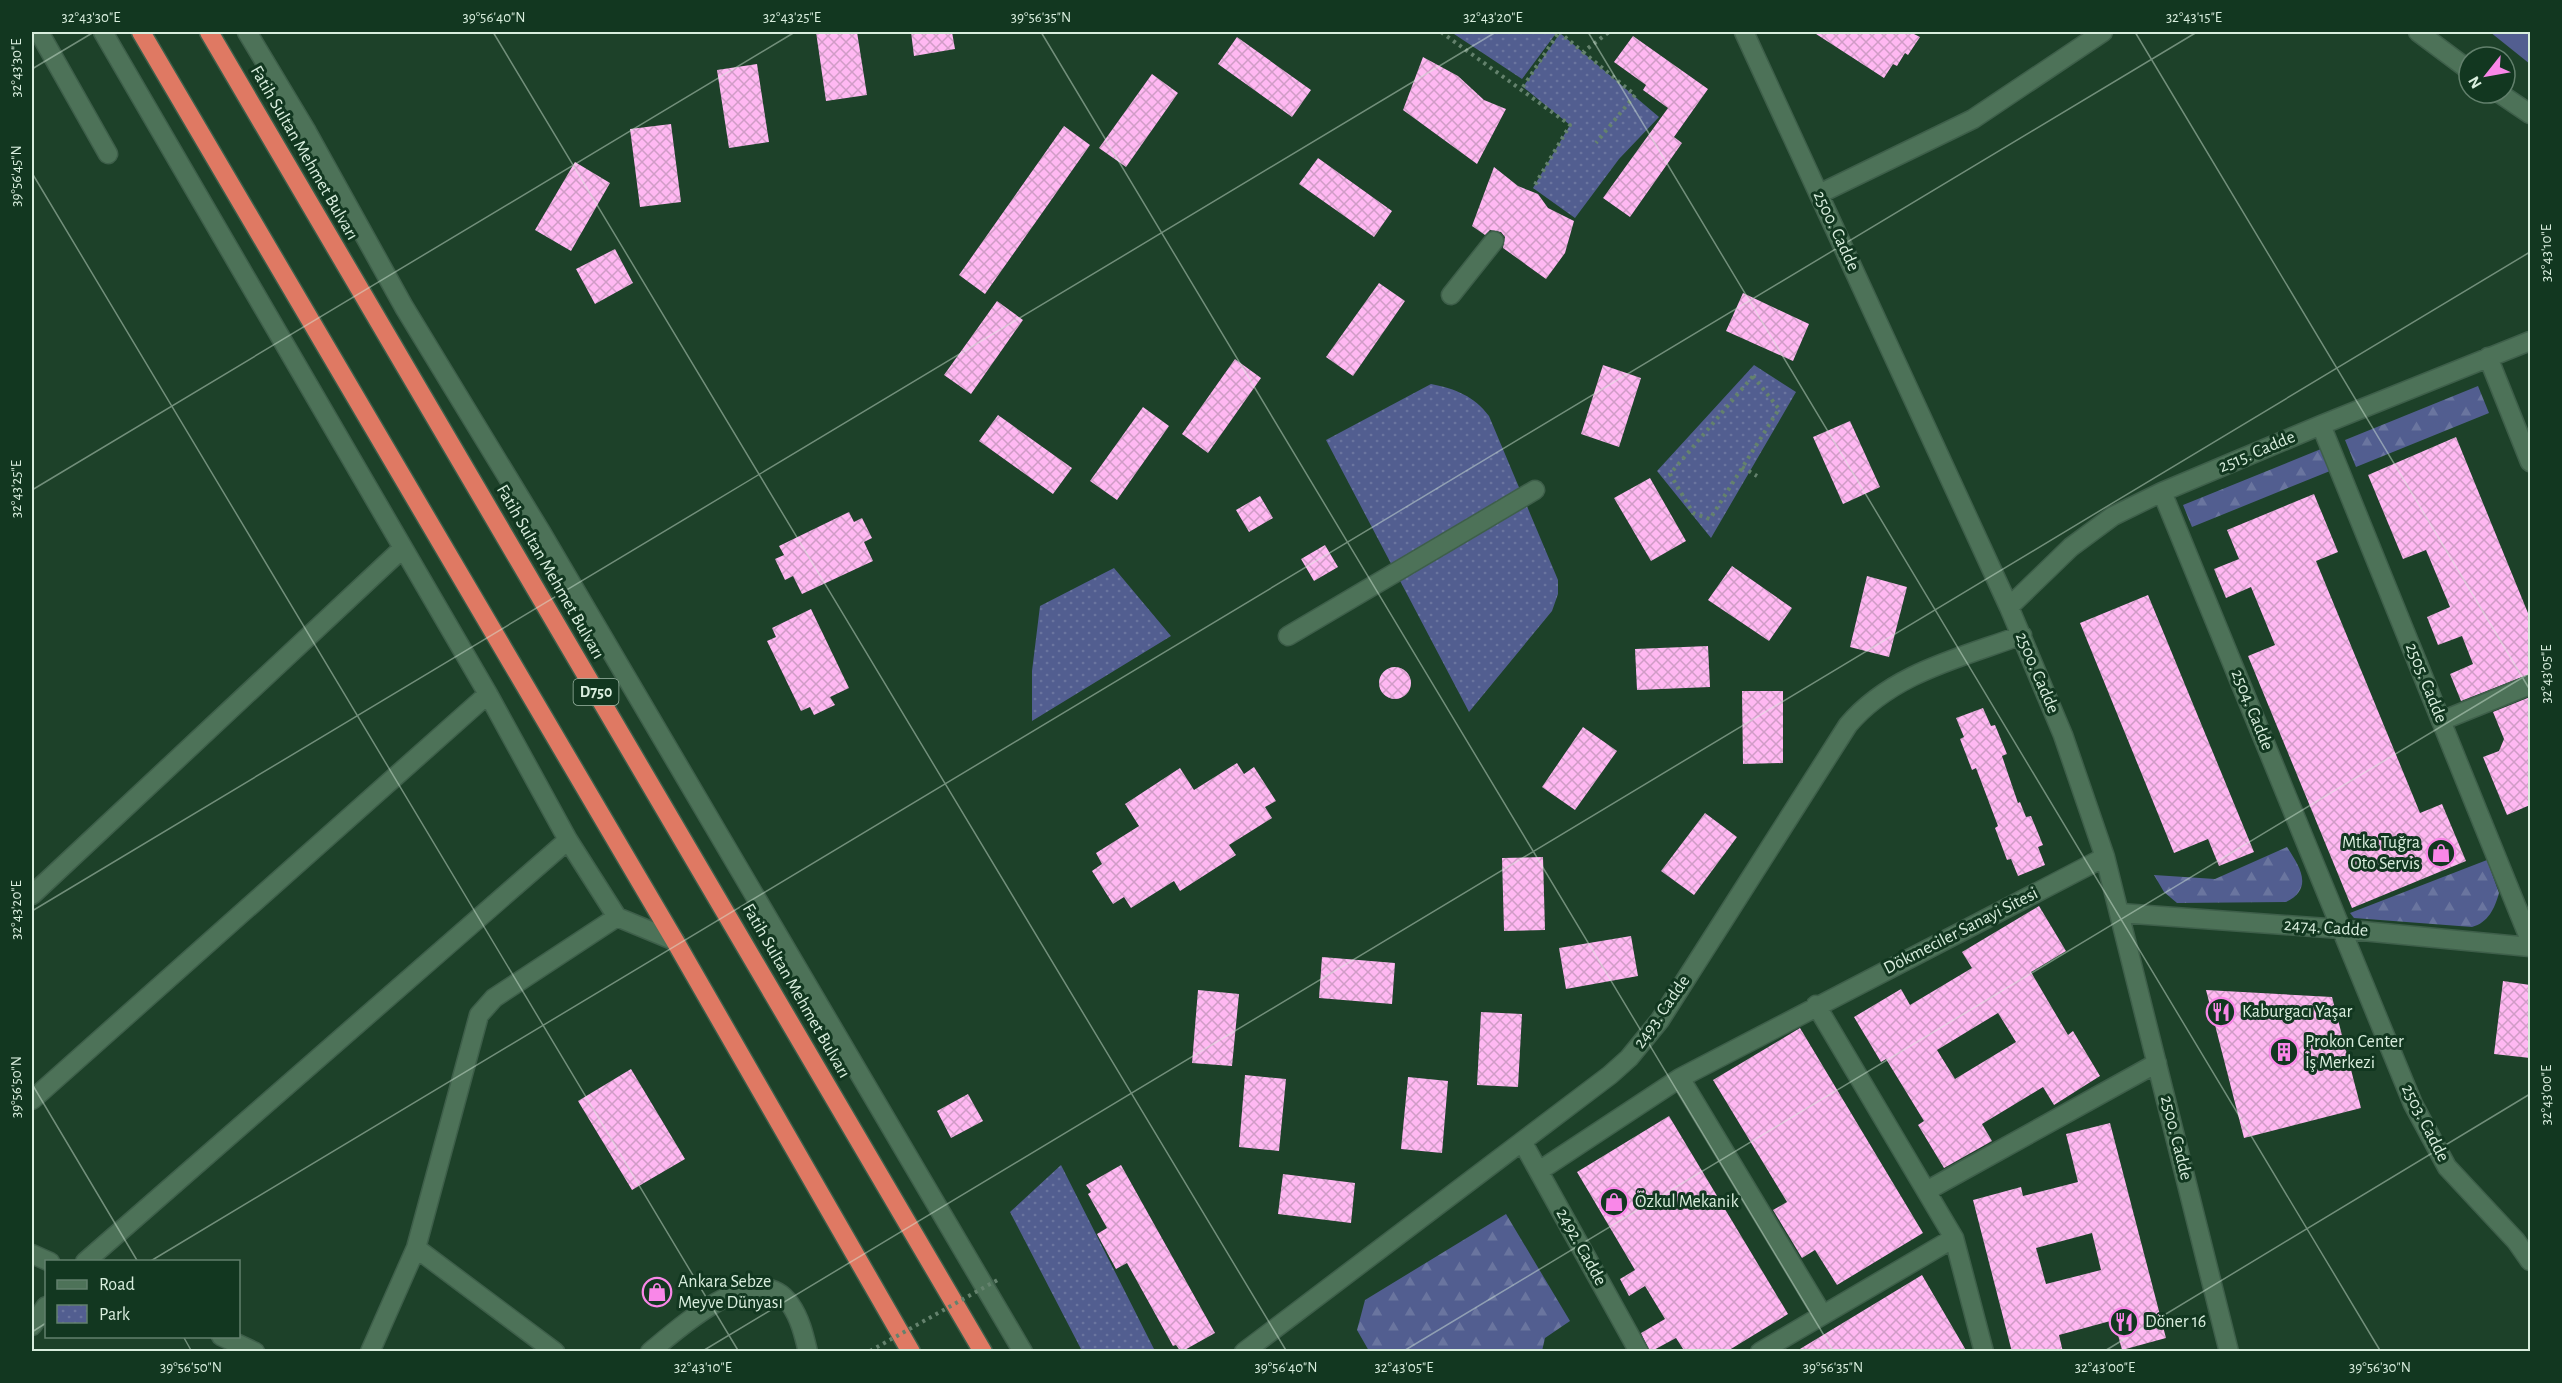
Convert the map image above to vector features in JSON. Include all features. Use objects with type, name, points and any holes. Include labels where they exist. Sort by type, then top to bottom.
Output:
[{"type":"highway","points":[[141,32],[675,941],[911,1352]]},
{"type":"highway","name":"Fatih Sultan Mehmet Bulvarı","points":[[209,32],[983,1352]]},
{"type":"street","points":[[39,32],[108,154]]},
{"type":"street","points":[[103,32],[488,694],[568,840],[617,917],[675,941]]},
{"type":"street","points":[[247,32],[307,132],[404,307],[553,552],[1023,1352]]},
{"type":"street","name":"2500. Cadde","points":[[1744,32],[2022,635],[2063,735],[2105,857],[2229,1352]]},
{"type":"street","points":[[1819,194],[1973,120],[2103,32]]},
{"type":"street","points":[[2418,32],[2457,61]]},
{"type":"street","points":[[2517,105],[2530,114]]},
{"type":"street","points":[[1451,295],[1494,241]]},
{"type":"street","name":"2515. Cadde","points":[[2009,607],[2070,547],[2113,516],[2162,492],[2321,425],[2530,341]]},
{"type":"street","points":[[2488,357],[2530,462]]},
{"type":"street","name":"2505. Cadde","points":[[2321,425],[2530,940]]},
{"type":"street","points":[[1288,636],[1535,490]]},
{"type":"street","name":"2504. Cadde","points":[[2162,492],[2341,929]]},
{"type":"street","points":[[32,895],[403,548]]},
{"type":"street","name":"2493. Cadde","points":[[1244,1352],[1523,1143],[1629,1058],[1646,1038],[1848,725],[1864,706],[1912,675],[2022,635]]},
{"type":"street","points":[[2441,721],[2530,685]]},
{"type":"street","points":[[32,1100],[488,694]]},
{"type":"street","points":[[87,1260],[568,840]]},
{"type":"street","name":"Dökmeciler Sanayi Sitesi","points":[[1539,1171],[1680,1078],[1816,1005],[2105,857]]},
{"type":"street","name":"2474. Cadde","points":[[2120,914],[2341,929],[2530,947]]},
{"type":"street","points":[[370,1352],[416,1248],[479,1016],[494,998],[617,917]]},
{"type":"street","name":"2503. Cadde","points":[[2341,929],[2413,1104],[2429,1137],[2447,1167],[2516,1241],[2530,1261]]},
{"type":"street","points":[[1816,1005],[1928,1190],[1954,1238],[1984,1352]]},
{"type":"street","points":[[1928,1190],[2157,1063]]},
{"type":"street","points":[[1680,1078],[1822,1314]]},
{"type":"street","name":"2492. Cadde","points":[[1523,1143],[1639,1352]]},
{"type":"street","points":[[1760,1352],[1954,1238]]},
{"type":"street","points":[[416,1248],[555,1352]]},
{"type":"street","points":[[650,1352],[698,1314],[737,1293],[747,1288],[770,1288],[789,1302],[801,1325],[808,1352]]},
{"type":"street","points":[[32,1326],[45,1307]]},
{"type":"street","points":[[212,1352],[220,1338]]},
{"type":"street","points":[[223,1338],[255,1352]]},
{"type":"path","points":[[1441,32],[1570,125],[1533,188]]},
{"type":"path","points":[[1523,87],[1559,32],[1635,95],[1596,143]]},
{"type":"path","points":[[1583,52],[1609,32]]},
{"type":"path","points":[[1753,376],[1779,409],[1742,467],[1710,519],[1693,513],[1670,474],[1753,376]]},
{"type":"path","points":[[1742,467],[1757,476]]},
{"type":"path","points":[[870,1351],[1001,1278]]},
{"type":"green space","points":[[1451,32],[1557,32],[1522,79]]},
{"type":"green space","points":[[2490,32],[2530,32],[2530,64],[2517,54],[2517,45],[2506,45]]},
{"type":"green space","points":[[1560,33],[1659,117],[1619,159],[1575,218],[1533,188],[1570,125],[1523,87]]},
{"type":"green space","points":[[1754,365],[1796,392],[1711,538],[1657,471]]},
{"type":"green space","points":[[1431,384],[1464,394],[1477,403],[1489,416],[1558,580],[1558,594],[1552,611],[1469,712],[1326,440]]},
{"type":"green space","points":[[2478,386],[2489,413],[2356,467],[2345,440]]},
{"type":"green space","points":[[2321,449],[2330,471],[2192,527],[2183,505]]},
{"type":"green space","points":[[1114,568],[1171,636],[1032,721],[1032,671],[1040,606]]},
{"type":"green space","points":[[2287,847],[2300,870],[2302,884],[2295,896],[2286,902],[2177,903],[2164,892],[2154,875],[2215,879]]},
{"type":"green space","points":[[2487,860],[2499,893],[2490,914],[2478,925],[2472,927],[2354,918],[2350,913]]},
{"type":"green space","points":[[1061,1165],[1155,1351],[1082,1351],[1010,1212]]},
{"type":"green space","points":[[1506,1214],[1570,1321],[1545,1338],[1542,1351],[1369,1351],[1357,1330],[1365,1300]]},
{"type":"building","points":[[816,32],[857,32],[867,95],[826,101]]},
{"type":"building","points":[[911,32],[952,32],[955,49],[914,56]]},
{"type":"building","points":[[1813,32],[1910,32],[1920,37],[1908,55],[1905,53],[1897,66],[1893,64],[1884,78]]},
{"type":"building","points":[[1633,36],[1708,89],[1674,137],[1682,143],[1630,217],[1603,198],[1668,108],[1643,90],[1646,85],[1614,62]]},
{"type":"building","points":[[1237,37],[1311,90],[1292,117],[1218,64]]},
{"type":"building","points":[[1423,57],[1458,76],[1484,100],[1506,109],[1477,164],[1403,110]]},
{"type":"building","points":[[757,64],[769,142],[729,148],[717,70]]},
{"type":"building","points":[[1152,74],[1178,93],[1126,167],[1099,148]]},
{"type":"building","points":[[671,124],[681,202],[640,207],[630,129]]},
{"type":"building","points":[[1064,126],[1090,145],[985,294],[959,275]]},
{"type":"building","points":[[1318,158],[1392,211],[1374,237],[1299,184]]},
{"type":"building","points":[[575,162],[610,183],[571,251],[535,230]]},
{"type":"building","points":[[1494,167],[1518,186],[1538,194],[1548,208],[1574,221],[1565,253],[1546,279],[1503,248],[1505,237],[1501,232],[1490,230],[1485,235],[1472,226]]},
{"type":"building","points":[[615,249],[633,283],[595,304],[576,269]]},
{"type":"building","points":[[1379,283],[1405,301],[1353,376],[1326,357]]},
{"type":"building","points":[[1743,293],[1809,324],[1793,361],[1726,331]]},
{"type":"building","points":[[997,301],[1023,320],[971,394],[944,375]]},
{"type":"building","points":[[1235,359],[1261,378],[1208,453],[1182,434]]},
{"type":"building","points":[[1603,365],[1641,378],[1619,447],[1581,434]]},
{"type":"building","points":[[1143,407],[1169,426],[1117,500],[1090,481]]},
{"type":"building","points":[[998,415],[1072,468],[1053,494],[979,441]]},
{"type":"building","points":[[1850,421],[1880,487],[1843,504],[1813,437]]},
{"type":"building","points":[[2456,437],[2530,618],[2530,674],[2461,701],[2450,674],[2473,664],[2462,636],[2438,645],[2427,617],[2450,607],[2426,550],[2403,559],[2368,475]]},
{"type":"building","points":[[1650,478],[1686,541],[1651,561],[1614,498]]},
{"type":"building","points":[[2314,494],[2338,552],[2316,561],[2420,813],[2442,804],[2466,861],[2352,908],[2248,656],[2275,645],[2251,587],[2226,598],[2214,569],[2239,559],[2227,530]]},
{"type":"building","points":[[1260,496],[1273,518],[1249,532],[1236,510]]},
{"type":"building","points":[[849,512],[854,522],[862,518],[872,538],[864,542],[873,561],[802,594],[793,576],[785,580],[775,559],[784,555],[779,546]]},
{"type":"building","points":[[1325,545],[1338,567],[1314,581],[1301,559]]},
{"type":"building","points":[[1732,566],[1792,608],[1769,641],[1708,600]]},
{"type":"building","points":[[1867,576],[1907,587],[1889,657],[1850,647]]},
{"type":"building","points":[[2148,595],[2254,852],[2219,866],[2208,839],[2174,853],[2080,623]]},
{"type":"building","points":[[811,609],[849,688],[830,697],[835,705],[814,715],[810,707],[801,711],[767,641],[776,637],[772,628]]},
{"type":"building","points":[[1708,646],[1710,687],[1637,690],[1635,649]]},
{"type":"building","points":[[1395,667],[1406,672],[1411,683],[1406,694],[1395,699],[1384,694],[1379,683],[1384,672]]},
{"type":"building","points":[[1742,691],[1783,691],[1783,763],[1743,764]]},
{"type":"building","points":[[2530,697],[2530,805],[2507,815],[2483,757],[2499,751],[2504,739],[2493,712]]},
{"type":"building","points":[[1983,708],[1991,726],[1995,725],[2007,754],[2002,756],[2018,803],[2020,802],[2026,817],[2031,816],[2043,845],[2038,847],[2045,865],[2018,876],[2011,859],[2007,860],[1995,828],[1998,826],[1976,768],[1972,770],[1960,739],[1964,737],[1956,718]]},
{"type":"building","points":[[1583,727],[1617,751],[1575,810],[1542,787]]},
{"type":"building","points":[[1237,763],[1244,774],[1254,767],[1276,801],[1265,807],[1272,818],[1229,845],[1236,855],[1180,891],[1174,881],[1131,908],[1124,897],[1113,904],[1092,871],[1102,864],[1096,853],[1139,826],[1125,804],[1180,768],[1194,790]]},
{"type":"building","points":[[1705,813],[1737,837],[1694,895],[1661,871]]},
{"type":"building","points":[[1543,857],[1545,930],[1504,931],[1502,858]]},
{"type":"building","points":[[2039,906],[2066,951],[2031,972],[2068,1035],[2073,1031],[2100,1076],[2054,1105],[2043,1087],[1982,1124],[1992,1141],[1944,1168],[1918,1125],[1924,1121],[1886,1059],[1881,1062],[1854,1017],[1901,989],[1910,1005],[1972,968],[1962,952]],"holes":[[[1998,1013],[2016,1042],[1955,1079],[1937,1050]]]},
{"type":"building","points":[[1631,936],[1638,976],[1566,989],[1559,948]]},
{"type":"building","points":[[1322,957],[1395,963],[1392,1004],[1319,998]]},
{"type":"building","points":[[2503,981],[2530,985],[2530,1058],[2494,1054]]},
{"type":"building","points":[[1198,990],[1239,994],[1232,1066],[1192,1063]]},
{"type":"building","name":"Prokon Center İş Merkezi","points":[[2206,990],[2332,997],[2361,1108],[2244,1138]]},
{"type":"building","points":[[1481,1012],[1522,1014],[1518,1087],[1477,1085]]},
{"type":"building","points":[[1800,1028],[1923,1233],[1837,1285],[1815,1250],[1802,1258],[1773,1210],[1787,1202],[1713,1080]]},
{"type":"building","points":[[631,1069],[685,1159],[632,1190],[578,1101]]},
{"type":"building","points":[[1245,1075],[1286,1079],[1279,1151],[1239,1147]]},
{"type":"building","points":[[1408,1077],[1448,1081],[1442,1153],[1401,1149]]},
{"type":"building","points":[[968,1094],[983,1121],[951,1138],[937,1111]]},
{"type":"building","points":[[1669,1116],[1788,1314],[1726,1352],[1685,1352],[1676,1338],[1650,1352],[1641,1333],[1665,1319],[1645,1286],[1629,1296],[1620,1279],[1635,1270],[1577,1172]]},
{"type":"building","points":[[2110,1123],[2166,1338],[2122,1350],[2114,1320],[2059,1335],[2063,1352],[2012,1352],[1973,1200],[2021,1187],[2023,1196],[2078,1182],[2066,1134]],"holes":[[[2092,1233],[2101,1270],[2046,1284],[2036,1248]]]},
{"type":"building","points":[[1121,1165],[1215,1333],[1181,1352],[1176,1345],[1173,1346],[1127,1263],[1116,1269],[1097,1234],[1107,1228],[1088,1194],[1091,1192],[1086,1185]]},
{"type":"building","points":[[1283,1174],[1355,1183],[1351,1223],[1278,1214]]},
{"type":"building","points":[[1922,1275],[1967,1352],[1795,1352]]},
{"type":"place","name":"Mtka Tuğra Oto Servis","points":[[2441,853]]},
{"type":"place","name":"Kaburgacı Yaşar","points":[[2221,1012]]},
{"type":"place","name":"Prokon Center İş Merkezi","points":[[2284,1052]]},
{"type":"place","name":"Özkul Mekanik","points":[[1614,1202]]},
{"type":"place","name":"Ankara Sebze Meyve Dünyası","points":[[657,1292]]},
{"type":"place","name":"Döner 16","points":[[2124,1322]]}]
